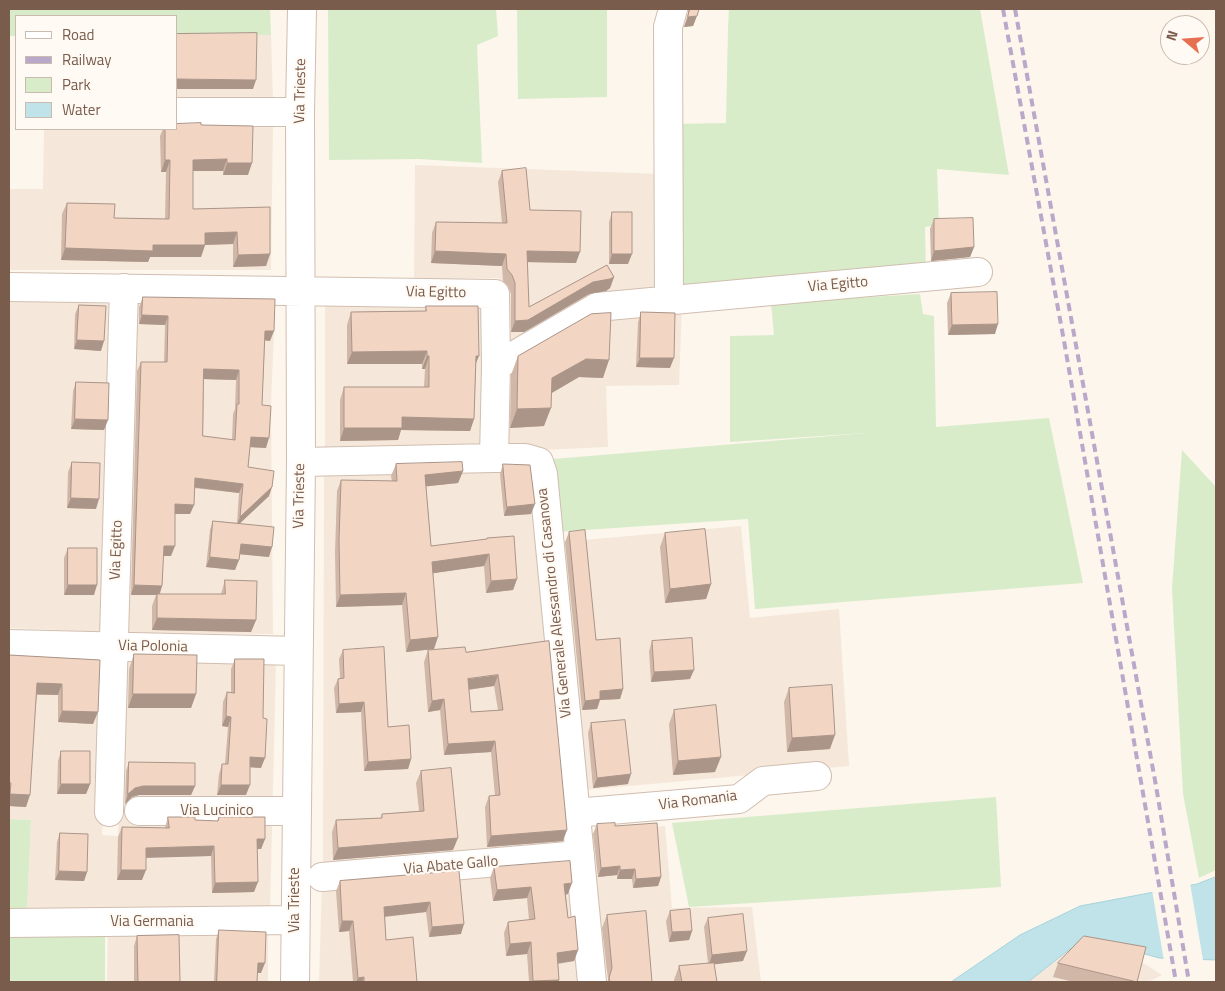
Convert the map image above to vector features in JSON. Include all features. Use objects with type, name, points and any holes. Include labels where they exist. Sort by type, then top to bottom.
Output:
[{"type":"street","name":"Via Trieste","points":[[295,982],[301,462],[300,112],[302,9]]},
{"type":"street","points":[[669,300],[668,27],[672,9]]},
{"type":"street","points":[[178,112],[300,112]]},
{"type":"street","name":"Via Egitto","points":[[496,366],[597,307],[978,272]]},
{"type":"street","name":"Via Egitto","points":[[9,287],[495,294],[494,458]]},
{"type":"street","name":"Via Egitto","points":[[109,812],[124,288]]},
{"type":"street","name":"Via Generale Alessandro di Casanova","points":[[301,462],[494,458],[525,458],[539,462],[543,474],[592,982]]},
{"type":"street","name":"Via Polonia","points":[[9,644],[298,651]]},
{"type":"street","name":"Via Romania","points":[[575,813],[739,799],[762,781],[817,776]]},
{"type":"street","name":"Via Lucinico","points":[[139,811],[296,811]]},
{"type":"street","name":"Via Abate Gallo","points":[[322,877],[580,854]]},
{"type":"street","name":"Via Germania","points":[[9,923],[295,920]]},
{"type":"shaded area","points":[[271,35],[273,99],[178,99],[178,36]]},
{"type":"shaded area","points":[[273,122],[271,270],[9,270],[9,189],[43,189],[44,130],[178,129]]},
{"type":"shaded area","points":[[415,165],[662,174],[663,293],[500,353],[499,278],[414,279]]},
{"type":"shaded area","points":[[491,299],[488,452],[325,456],[325,303]]},
{"type":"shaded area","points":[[9,301],[117,304],[109,632],[9,628]]},
{"type":"shaded area","points":[[133,303],[275,305],[271,405],[273,634],[121,633]]},
{"type":"shaded area","points":[[682,303],[679,385],[606,386],[608,447],[498,452],[499,369],[599,311]]},
{"type":"shaded area","points":[[532,464],[569,848],[323,866],[324,469]]},
{"type":"shaded area","points":[[741,526],[750,618],[839,609],[849,766],[585,790],[561,542]]},
{"type":"shaded area","points":[[123,656],[276,662],[270,912],[27,912],[31,820],[9,819],[9,658],[107,660],[102,835],[118,836]]},
{"type":"shaded area","points":[[665,826],[672,908],[752,907],[761,982],[609,982],[608,972],[601,966],[588,834]]},
{"type":"shaded area","points":[[573,860],[585,982],[319,982],[322,882]]},
{"type":"shaded area","points":[[108,927],[268,930],[268,982],[107,982]]},
{"type":"shaded area","points":[[1091,942],[1140,961],[1162,975],[1148,982],[1028,982],[1070,949]]},
{"type":"green space","points":[[9,9],[270,9],[271,35],[178,36],[178,15],[15,15],[15,36],[9,36]]},
{"type":"green space","points":[[328,9],[496,9],[498,36],[477,45],[482,163],[419,159],[329,160]]},
{"type":"green space","points":[[517,9],[607,9],[607,97],[518,99]]},
{"type":"green space","points":[[729,9],[980,9],[1009,175],[937,169],[939,225],[925,227],[926,273],[676,292],[676,124],[726,123]]},
{"type":"green space","points":[[920,294],[923,314],[934,316],[936,427],[1049,418],[1083,583],[755,609],[748,519],[555,532],[553,459],[867,433],[730,442],[730,336],[774,335],[771,303]]},
{"type":"green space","points":[[1182,450],[1216,487],[1216,870],[1199,878],[1183,794],[1172,589]]},
{"type":"green space","points":[[996,797],[1001,887],[689,907],[672,823]]},
{"type":"green space","points":[[9,819],[31,820],[27,912],[9,912]]},
{"type":"green space","points":[[9,936],[105,936],[105,982],[9,982]]},
{"type":"water","points":[[1216,877],[1216,960],[1159,958],[1091,942],[1070,949],[1028,982],[951,982],[1020,935],[1080,906],[1197,884]]},
{"type":"pier","points":[[1190,883],[1203,960],[1186,962],[1164,961],[1152,890]]},
{"type":"building","points":[[690,9],[699,9],[697,16],[688,17]]},
{"type":"building","points":[[257,33],[256,80],[178,79],[178,34]]},
{"type":"building","points":[[201,123],[201,125],[253,126],[252,163],[227,163],[227,159],[193,160],[193,209],[270,207],[270,254],[238,255],[237,232],[205,233],[205,245],[153,245],[153,251],[65,248],[67,203],[115,204],[114,218],[169,219],[170,160],[165,160],[165,130],[178,130],[178,124]]},
{"type":"building","points":[[526,168],[530,210],[581,211],[580,252],[527,251],[529,307],[607,265],[614,277],[593,282],[528,320],[515,321],[515,283],[507,269],[506,254],[435,251],[436,222],[507,223],[502,171]]},
{"type":"building","points":[[612,212],[632,212],[632,254],[612,254]]},
{"type":"building","points":[[973,218],[974,247],[934,251],[934,219]]},
{"type":"building","points":[[997,292],[998,324],[952,325],[951,293]]},
{"type":"building","points":[[143,297],[275,299],[274,331],[265,331],[262,405],[271,406],[269,438],[251,437],[248,467],[274,471],[272,487],[240,517],[243,484],[195,478],[194,505],[175,504],[175,546],[164,546],[162,586],[134,585],[141,362],[167,362],[168,316],[142,315]],"holes":[[[204,369],[239,370],[239,404],[237,404],[235,440],[203,436]]]},
{"type":"building","points":[[79,305],[106,306],[104,341],[77,340]]},
{"type":"building","points":[[426,306],[478,306],[479,356],[476,356],[474,419],[402,417],[402,428],[344,428],[344,387],[429,387],[429,356],[427,356],[427,351],[352,352],[351,312],[426,311]]},
{"type":"building","points":[[641,312],[675,313],[674,358],[640,358]]},
{"type":"building","points":[[611,313],[609,360],[586,359],[552,378],[551,408],[517,409],[518,356],[591,314]]},
{"type":"building","points":[[76,382],[109,383],[108,420],[75,419]]},
{"type":"building","points":[[72,462],[100,463],[99,499],[71,498]]},
{"type":"building","points":[[462,462],[463,471],[425,475],[431,546],[514,536],[517,579],[491,581],[489,554],[432,562],[438,637],[410,640],[406,593],[340,595],[341,480],[397,481],[396,464]]},
{"type":"building","points":[[503,464],[530,465],[535,504],[507,507]]},
{"type":"building","points":[[213,521],[274,527],[272,547],[241,544],[239,560],[210,557]]},
{"type":"building","points":[[705,529],[711,584],[670,589],[665,533]]},
{"type":"building","points":[[585,530],[596,640],[620,638],[623,689],[600,691],[600,699],[585,701],[569,532]]},
{"type":"building","points":[[68,548],[97,548],[97,585],[68,585]]},
{"type":"building","points":[[225,580],[257,581],[256,620],[157,618],[157,594],[225,594]]},
{"type":"building","points":[[692,638],[694,670],[654,672],[652,641]]},
{"type":"building","points":[[549,641],[567,830],[491,836],[489,796],[500,795],[495,741],[448,744],[444,699],[432,701],[428,650],[465,647],[466,652]],"holes":[[[498,675],[503,710],[471,712],[468,679]]]},
{"type":"building","points":[[384,647],[388,727],[409,725],[411,759],[368,762],[364,702],[339,704],[338,679],[344,678],[343,650]]},
{"type":"building","points":[[134,654],[197,655],[196,694],[133,694]]},
{"type":"building","points":[[9,655],[100,660],[98,712],[62,711],[62,684],[37,683],[30,795],[10,794]]},
{"type":"building","points":[[235,659],[264,659],[263,718],[267,719],[265,758],[250,757],[250,785],[221,785],[222,764],[228,764],[231,717],[226,716],[227,692],[234,693]]},
{"type":"building","points":[[832,685],[835,735],[792,738],[789,688]]},
{"type":"building","points":[[716,705],[721,757],[678,761],[674,710]]},
{"type":"building","points":[[625,720],[631,774],[597,778],[591,723]]},
{"type":"building","points":[[61,751],[90,751],[90,784],[61,784]]},
{"type":"building","points":[[129,762],[195,763],[195,786],[143,786],[135,788],[128,794]]},
{"type":"building","points":[[451,768],[458,838],[338,848],[336,820],[382,818],[382,814],[424,811],[421,771]]},
{"type":"building","points":[[168,817],[195,817],[195,820],[218,821],[219,817],[265,817],[265,839],[257,839],[258,882],[215,883],[214,846],[146,848],[146,870],[121,870],[122,827],[169,828]]},
{"type":"building","points":[[615,823],[615,826],[657,823],[661,877],[636,879],[635,869],[620,870],[620,866],[601,868],[597,824]]},
{"type":"building","points":[[60,833],[88,834],[87,872],[59,871]]},
{"type":"building","points":[[570,861],[572,883],[564,884],[568,918],[575,916],[578,950],[557,953],[559,980],[533,981],[531,942],[510,944],[508,922],[535,919],[531,887],[497,890],[494,867]]},
{"type":"building","points":[[459,871],[464,924],[432,927],[430,902],[384,907],[386,940],[413,937],[417,982],[364,982],[364,977],[358,978],[353,921],[342,921],[340,881]]},
{"type":"building","points":[[690,909],[692,931],[672,932],[670,911]]},
{"type":"building","points":[[646,911],[652,982],[610,982],[609,978],[612,968],[607,915]]},
{"type":"building","points":[[743,914],[747,951],[712,955],[708,918]]},
{"type":"building","points":[[219,930],[266,932],[265,963],[258,963],[257,982],[217,982]]},
{"type":"building","points":[[179,935],[180,982],[138,982],[137,936]]},
{"type":"building","points":[[1084,936],[1146,947],[1137,982],[1058,963]]},
{"type":"building","points":[[714,963],[717,982],[682,982],[679,966]]},
{"type":"railway","points":[[1003,9],[1064,341],[1176,982]]},
{"type":"railway","points":[[1015,9],[1156,786],[1189,982]]}]
